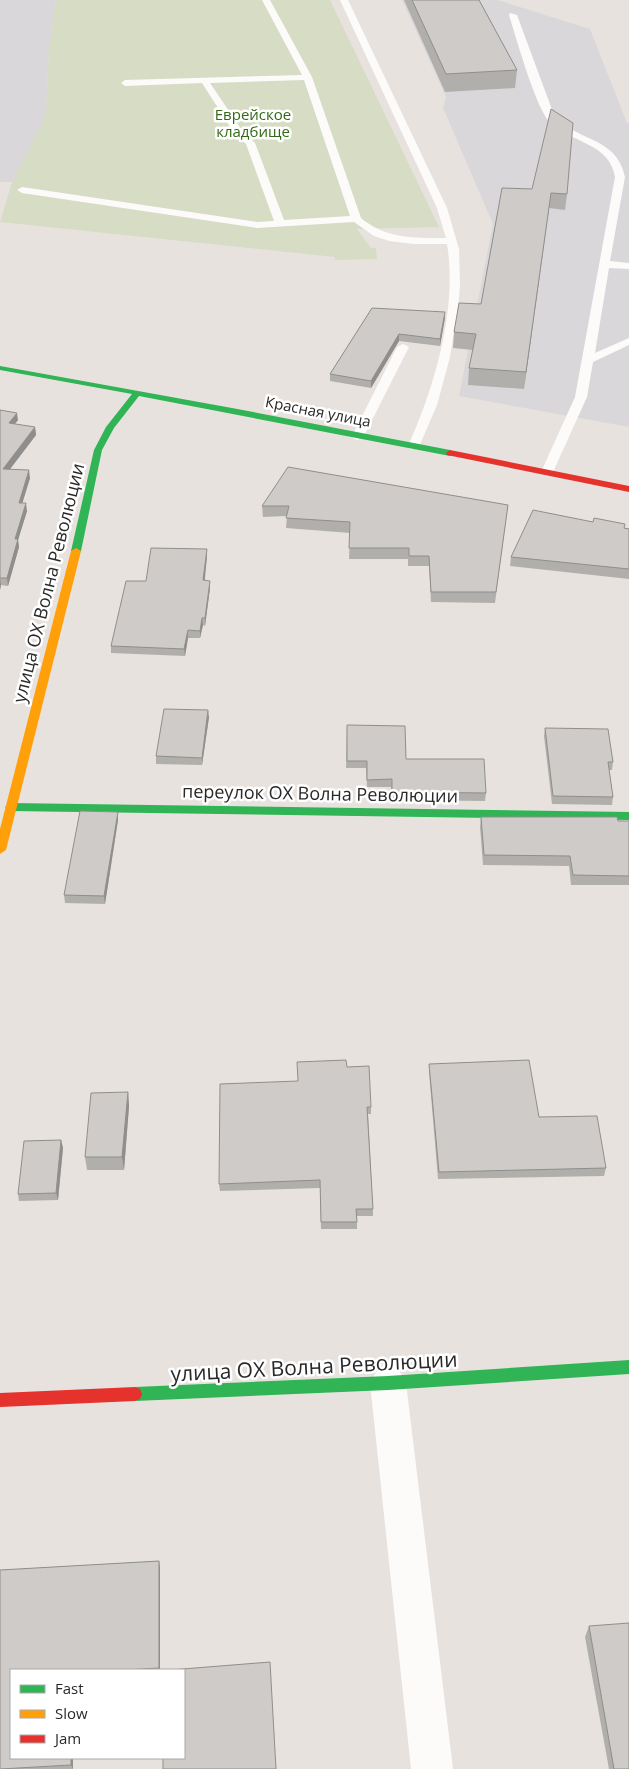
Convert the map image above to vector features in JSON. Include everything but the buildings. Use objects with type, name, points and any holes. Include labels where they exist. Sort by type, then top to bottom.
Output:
[{"type":"street","name":"Красная улица","points":[[0,368],[414,446],[629,489]]},
{"type":"street","name":"улица ОХ Волна Революции","points":[[0,850],[62,611],[83,524],[98,450],[102,438],[137,393]]},
{"type":"street","name":"переулок ОХ Волна Революции","points":[[10,807],[629,816]]},
{"type":"street","name":"улица ОХ Волна Революции","points":[[0,1400],[388,1384],[629,1367]]},
{"type":"street","points":[[388,1384],[432,1769]]},
{"type":"lane","points":[[266,0],[308,77],[356,219],[368,229],[393,240],[452,241]]},
{"type":"lane","points":[[344,0],[442,208],[452,241],[455,280],[440,376],[429,414],[414,446]]},
{"type":"lane","points":[[513,15],[547,111],[553,120],[607,152],[625,169],[620,177],[581,397],[548,472]]},
{"type":"lane","points":[[124,83],[308,77]]},
{"type":"lane","points":[[204,80],[237,130],[250,142],[281,225]]},
{"type":"lane","points":[[22,190],[257,225],[356,219]]},
{"type":"lane","points":[[605,264],[629,266]]},
{"type":"lane","points":[[588,360],[629,341]]},
{"type":"lane","points":[[358,436],[403,347]]},
{"type":"shaded area","points":[[0,0],[56,0],[49,49],[46,115],[12,182],[0,182]]},
{"type":"shaded area","points":[[402,0],[498,0],[590,29],[627,123],[629,123],[629,427],[459,396],[493,224],[443,108],[446,97]]},
{"type":"green space","name":"Еврейское кладбище","points":[[56,0],[330,0],[439,227],[357,229],[371,248],[376,248],[377,259],[335,260],[335,257],[0,222],[12,182],[46,115],[49,49]]},
{"type":"traffic: fast","points":[[0,368],[232,410],[450,453]]},
{"type":"traffic: fast","points":[[76,551],[98,450],[110,427],[137,393]]},
{"type":"traffic: fast","points":[[10,807],[629,816]]},
{"type":"traffic: fast","points":[[135,1394],[388,1383],[629,1367]]},
{"type":"traffic: slow","points":[[0,850],[76,551]]},
{"type":"traffic: jam","points":[[450,453],[629,489]]},
{"type":"traffic: jam","points":[[0,1400],[135,1394]]}]
